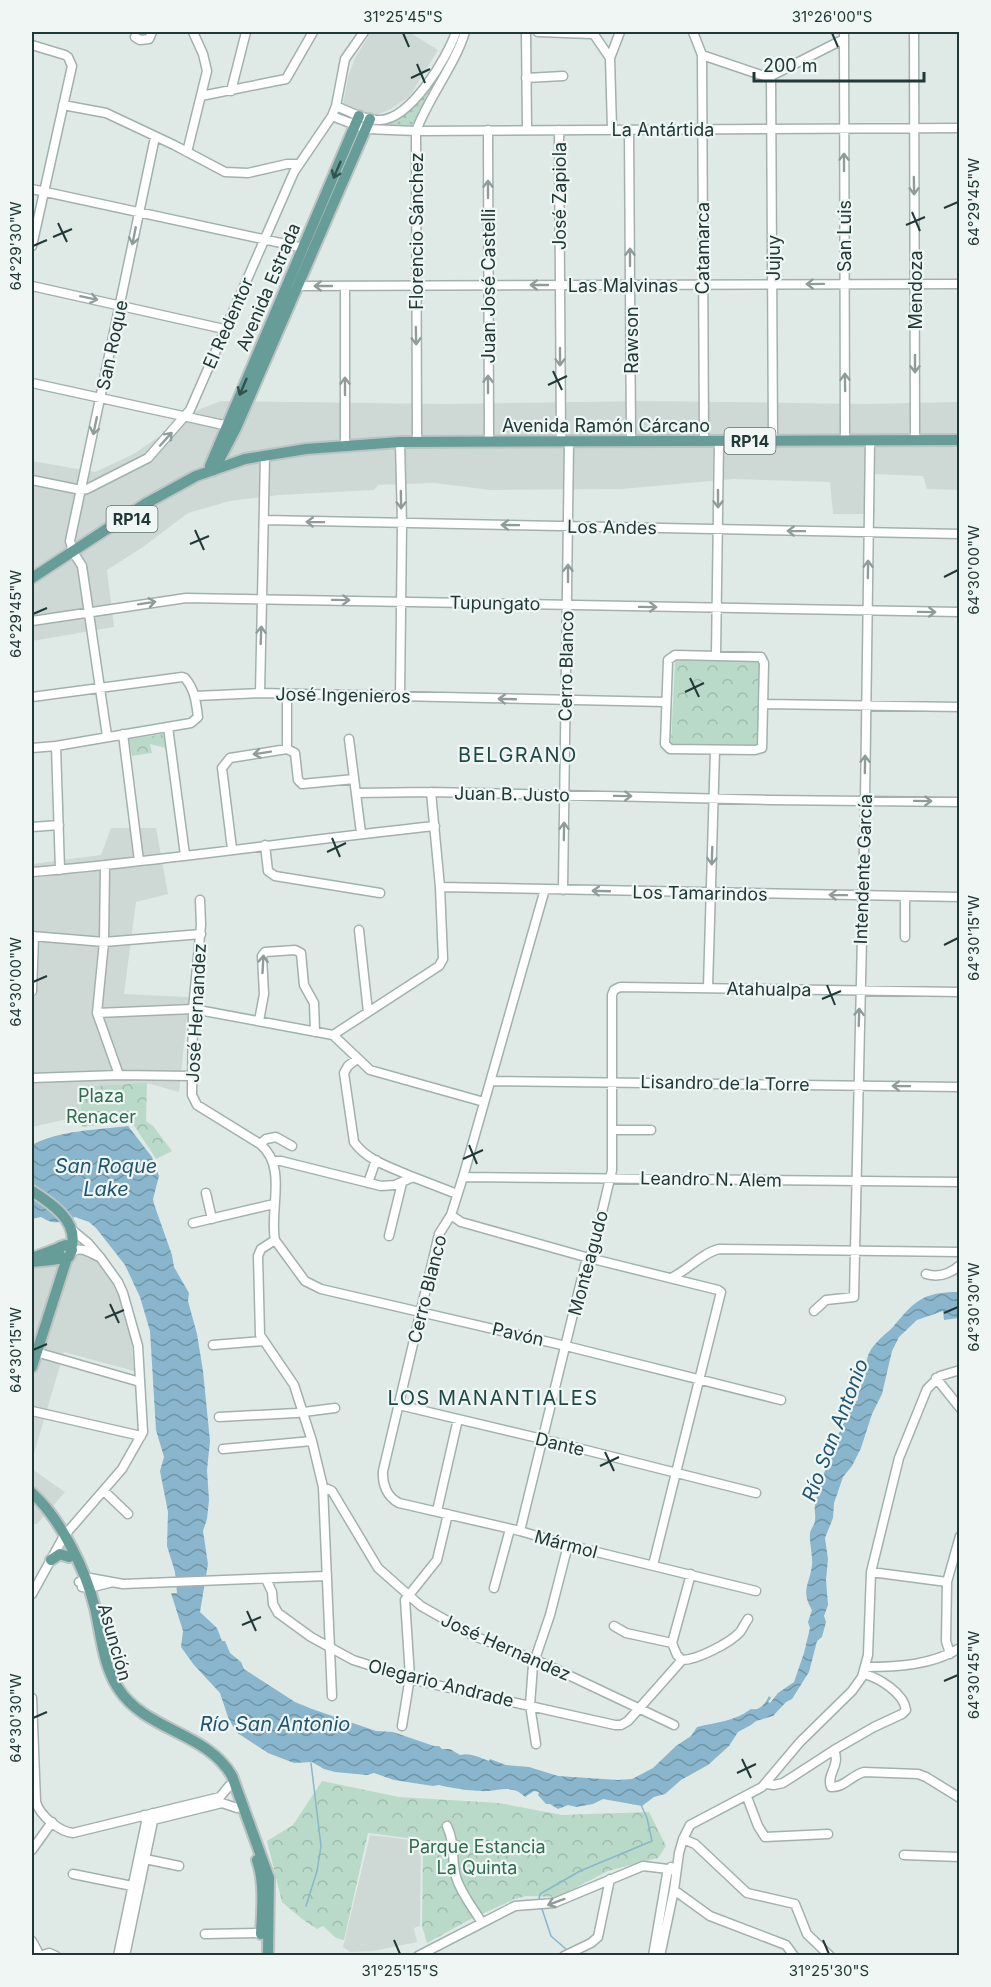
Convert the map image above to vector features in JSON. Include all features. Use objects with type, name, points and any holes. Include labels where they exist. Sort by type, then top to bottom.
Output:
[{"type":"main road","name":"Avenida Estrada","points":[[281,312],[299,286],[319,224],[362,122]]},
{"type":"main road","name":"Avenida Estrada","points":[[211,470],[281,312],[287,286],[304,248],[319,224]]},
{"type":"main road","name":"Avenida Estrada","points":[[211,470],[227,446],[231,427]]},
{"type":"main road","name":"Avenida Ramón Cárcano","points":[[32,585],[153,499],[211,470],[238,460],[345,445],[400,442],[960,440]]},
{"type":"main road","points":[[227,446],[226,452],[230,457],[238,460]]},
{"type":"main road","name":"Avenida Ramón Cárcano","points":[[32,578],[188,486],[260,457]]},
{"type":"main road","points":[[188,486],[194,480],[212,472],[211,470]]},
{"type":"main road","points":[[32,1191],[58,1210],[69,1227],[67,1250],[32,1367]]},
{"type":"main road","points":[[32,1258],[67,1250]]},
{"type":"main road","points":[[32,1262],[67,1250]]},
{"type":"main road","name":"Asunción","points":[[32,1493],[75,1554],[105,1654],[118,1688],[151,1720],[208,1749],[219,1758],[232,1776],[269,1878],[268,1956]]},
{"type":"main road","name":"Asunción","points":[[64,1536],[69,1557],[84,1584],[98,1655],[113,1694],[150,1726],[209,1758],[222,1772],[229,1786],[253,1839],[261,1874],[261,1956]]},
{"type":"main road","points":[[51,1560],[60,1554],[69,1557]]},
{"type":"street","points":[[135,37],[149,39],[153,32]]},
{"type":"street","points":[[187,152],[206,77],[206,64],[193,32]]},
{"type":"street","points":[[231,91],[246,32]]},
{"type":"street","points":[[201,96],[286,79],[313,32]]},
{"type":"street","name":"El Redentor","points":[[81,490],[148,458],[185,418],[298,164],[332,116],[345,59],[364,32]]},
{"type":"street","points":[[332,116],[362,122],[389,118],[404,111],[414,102],[438,66],[456,32]]},
{"type":"street","name":"Florencio Sánchez","points":[[417,442],[416,131],[426,106],[465,32]]},
{"type":"street","points":[[526,32],[527,130]]},
{"type":"street","points":[[538,32],[592,34],[610,58]]},
{"type":"street","points":[[612,129],[610,58],[620,32]]},
{"type":"street","points":[[693,32],[702,55],[764,76],[771,76],[844,35]]},
{"type":"street","name":"Mendoza","points":[[914,32],[915,440]]},
{"type":"street","name":"San Luis","points":[[844,35],[845,441]]},
{"type":"street","points":[[32,45],[65,55],[72,66],[32,246]]},
{"type":"street","name":"Catamarca","points":[[702,55],[704,441]]},
{"type":"street","points":[[526,78],[563,75]]},
{"type":"street","name":"Jujuy","points":[[771,76],[773,441]]},
{"type":"street","points":[[63,105],[106,113],[225,172],[248,174],[287,164],[298,164]]},
{"type":"street","points":[[336,106],[362,122]]},
{"type":"street","name":"La Antártida","points":[[362,122],[416,131],[960,128]]},
{"type":"street","name":"Juan José Castelli","points":[[488,130],[489,442]]},
{"type":"street","name":"José Zapiola","points":[[559,130],[560,285],[565,442]]},
{"type":"street","name":"Rawson","points":[[629,130],[631,441]]},
{"type":"street","name":"San Roque","points":[[107,736],[82,566],[70,545],[155,137]]},
{"type":"street","points":[[32,189],[304,248]]},
{"type":"street","name":"Las Malvinas","points":[[287,286],[960,284]]},
{"type":"street","points":[[32,286],[224,329]]},
{"type":"street","points":[[345,286],[345,445]]},
{"type":"street","points":[[32,383],[231,427]]},
{"type":"street","name":"Intendente García","points":[[814,1311],[826,1300],[854,1297],[867,705],[870,440]]},
{"type":"street","points":[[716,655],[719,441]]},
{"type":"street","points":[[400,442],[402,524],[400,696]]},
{"type":"street","name":"Cerro Blanco","points":[[563,890],[568,605],[565,442]]},
{"type":"street","points":[[260,457],[264,520],[260,693]]},
{"type":"street","points":[[32,480],[81,490]]},
{"type":"street","name":"Los Andes","points":[[264,520],[960,534]]},
{"type":"street","name":"Tupungato","points":[[32,621],[186,598],[960,612]]},
{"type":"street","points":[[716,655],[761,657],[764,663],[764,745],[761,749],[670,749],[667,747],[668,660],[672,656],[716,655]]},
{"type":"street","points":[[32,698],[182,677],[190,684],[195,696],[198,717],[195,721],[168,727],[32,748]]},
{"type":"street","name":"José Ingenieros","points":[[195,696],[260,693],[666,702]]},
{"type":"street","points":[[287,695],[287,749]]},
{"type":"street","points":[[764,704],[960,707]]},
{"type":"street","points":[[168,727],[185,855]]},
{"type":"street","points":[[123,734],[139,861]]},
{"type":"street","points":[[349,739],[361,834]]},
{"type":"street","points":[[56,746],[60,870]]},
{"type":"street","points":[[232,849],[222,768],[230,758],[287,749],[295,753],[298,780],[302,784],[354,779]]},
{"type":"street","points":[[708,987],[715,750]]},
{"type":"street","points":[[356,793],[431,792]]},
{"type":"street","name":"Juan B. Justo","points":[[368,1012],[442,962],[444,954],[440,887],[431,792],[960,802]]},
{"type":"street","points":[[32,827],[59,825]]},
{"type":"street","points":[[32,872],[105,866],[435,826]]},
{"type":"street","points":[[265,845],[268,871],[275,876],[380,893]]},
{"type":"street","points":[[105,866],[104,942],[97,1013],[119,1075]]},
{"type":"street","name":"Los Tamarindos","points":[[440,887],[960,897]]},
{"type":"street","name":"Cerro Blanco","points":[[384,1486],[383,1471],[439,1234],[451,1215],[458,1194],[545,889]]},
{"type":"street","points":[[905,896],[905,937]]},
{"type":"street","name":"José Hernandez","points":[[200,900],[201,934],[194,1009],[192,1095],[197,1105],[260,1143],[274,1161]]},
{"type":"street","points":[[333,1035],[368,1012],[359,930]]},
{"type":"street","points":[[32,991],[33,936],[104,942],[201,934]]},
{"type":"street","points":[[259,1021],[264,994],[262,956],[265,952],[295,950],[301,953],[304,985],[314,1003],[315,1032]]},
{"type":"street","name":"Atahualpa","points":[[614,990],[620,987],[708,987],[960,992]]},
{"type":"street","name":"Monteagudo","points":[[520,1531],[585,1265],[593,1250],[610,1177],[612,995],[614,990]]},
{"type":"street","points":[[97,1013],[194,1009],[333,1035],[370,1070],[484,1102]]},
{"type":"street","points":[[357,1059],[348,1066],[344,1073],[354,1142],[376,1160],[458,1194]]},
{"type":"street","points":[[32,1078],[119,1075],[191,1076]]},
{"type":"street","name":"Lisandro de la Torre","points":[[491,1081],[960,1087]]},
{"type":"street","points":[[612,1130],[651,1130]]},
{"type":"street","points":[[260,1143],[276,1137],[292,1146]]},
{"type":"street","points":[[368,1183],[376,1160]]},
{"type":"street","points":[[275,1240],[276,1171],[274,1161],[386,1186],[402,1183],[413,1177]]},
{"type":"street","name":"Leandro N. Alem","points":[[463,1177],[960,1182]]},
{"type":"street","points":[[389,1236],[402,1183]]},
{"type":"street","points":[[206,1194],[212,1219]]},
{"type":"street","points":[[193,1223],[274,1204]]},
{"type":"street","points":[[451,1215],[461,1222],[589,1258],[671,1278],[683,1277],[718,1290],[721,1296],[652,1565]]},
{"type":"street","points":[[32,1594],[64,1536],[128,1461],[141,1436],[143,1426],[136,1336],[123,1293],[100,1257],[69,1227]]},
{"type":"street","name":"José Hernandez","points":[[275,1240],[261,1249],[258,1256],[258,1329],[263,1341],[292,1380],[312,1441],[323,1487],[332,1491],[378,1568],[408,1596],[440,1618],[474,1636],[534,1659],[674,1725]]},
{"type":"street","name":"Pavón","points":[[275,1240],[305,1281],[313,1286],[781,1400]]},
{"type":"street","points":[[67,1250],[86,1242]]},
{"type":"street","points":[[683,1277],[708,1254],[719,1249],[960,1252]]},
{"type":"street","points":[[67,1250],[83,1250],[100,1257]]},
{"type":"street","points":[[926,1274],[932,1276],[946,1274],[960,1265]]},
{"type":"street","points":[[213,1345],[263,1341]]},
{"type":"street","points":[[36,1352],[140,1382]]},
{"type":"street","points":[[652,1956],[673,1870],[690,1825],[747,1797],[766,1784],[800,1742],[856,1687],[865,1671],[871,1572],[902,1449],[927,1389],[936,1378],[960,1370]]},
{"type":"street","points":[[936,1378],[960,1408]]},
{"type":"street","name":"Dante","points":[[399,1405],[756,1493]]},
{"type":"street","points":[[219,1417],[335,1408]]},
{"type":"street","points":[[32,1411],[141,1436]]},
{"type":"street","points":[[436,1511],[458,1419]]},
{"type":"street","points":[[223,1449],[312,1441]]},
{"type":"street","name":"Mármol","points":[[384,1486],[394,1501],[756,1591]]},
{"type":"street","points":[[323,1487],[332,1696]]},
{"type":"street","points":[[104,1491],[128,1514]]},
{"type":"street","points":[[402,1726],[410,1677],[404,1607],[408,1596],[436,1560],[448,1514]]},
{"type":"street","points":[[494,1588],[510,1529]]},
{"type":"street","points":[[950,1654],[946,1641],[947,1582],[960,1536]]},
{"type":"street","points":[[536,1744],[530,1705],[534,1659],[550,1615],[568,1545]]},
{"type":"street","points":[[871,1572],[947,1582]]},
{"type":"street","points":[[686,1660],[677,1655],[672,1643],[691,1574]]},
{"type":"street","points":[[84,1584],[327,1576]]},
{"type":"street","name":"Olegario Andrade","points":[[266,1579],[278,1613],[330,1648],[367,1665],[615,1725],[624,1724],[639,1709]]},
{"type":"street","points":[[639,1709],[686,1660],[730,1640],[739,1633],[748,1619]]},
{"type":"street","points":[[614,1626],[626,1633],[672,1643]]},
{"type":"street","points":[[865,1671],[934,1660],[960,1648]]},
{"type":"street","points":[[766,1784],[783,1783],[834,1750],[906,1710],[902,1698],[865,1671]]},
{"type":"street","points":[[32,1698],[32,1752],[36,1802],[40,1811],[66,1832],[73,1833],[131,1819],[149,1818],[222,1803],[237,1808]]},
{"type":"street","points":[[834,1750],[837,1760],[829,1781],[831,1787],[839,1787],[864,1772],[918,1774],[960,1798]]},
{"type":"street","points":[[149,1818],[220,1797],[229,1786]]},
{"type":"street","points":[[747,1797],[758,1826],[765,1837],[828,1834]]},
{"type":"street","points":[[125,1956],[145,1859],[149,1818]]},
{"type":"street","points":[[118,1956],[149,1818]]},
{"type":"street","points":[[32,1850],[52,1822]]},
{"type":"street","points":[[447,1826],[453,1839],[456,1877],[482,1923]]},
{"type":"street","points":[[683,1839],[695,1844],[747,1893],[795,1904],[809,1937],[830,1956]]},
{"type":"street","points":[[904,1855],[960,1857]]},
{"type":"street","points":[[145,1859],[179,1866]]},
{"type":"street","points":[[418,1956],[431,1953],[515,1906],[554,1904],[643,1866],[673,1870]]},
{"type":"street","points":[[660,1956],[674,1890],[673,1870]]},
{"type":"street","points":[[73,1874],[132,1886]]},
{"type":"street","points":[[564,1956],[591,1943],[598,1937],[610,1879]]},
{"type":"street","points":[[674,1890],[710,1916],[786,1945],[794,1956]]},
{"type":"street","points":[[205,1934],[261,1933]]},
{"type":"street","points":[[32,1941],[40,1956],[49,1953],[56,1956]]},
{"type":"shaded area","points":[[371,32],[409,32],[438,50],[410,96],[379,114],[368,114],[343,105],[348,77],[355,58]]},
{"type":"shaded area","points":[[221,401],[448,404],[650,401],[866,404],[959,402],[959,490],[927,489],[923,476],[873,474],[875,514],[833,514],[830,482],[734,479],[621,489],[491,490],[434,483],[378,485],[374,490],[279,495],[230,501],[188,513],[143,547],[107,570],[114,627],[32,641],[32,461],[95,472],[132,455],[200,409]]},
{"type":"shaded area","points":[[111,828],[156,828],[168,894],[136,902],[124,994],[189,997],[179,1092],[147,1083],[80,1092],[81,1116],[32,1127],[32,864],[101,855]]},
{"type":"shaded area","points":[[80,1253],[96,1259],[119,1292],[131,1335],[134,1371],[64,1352],[32,1460],[32,1268],[59,1263]]},
{"type":"shaded area","points":[[32,1469],[65,1492],[37,1524],[32,1524]]},
{"type":"shaded area","points":[[370,1835],[421,1841],[420,1926],[414,1928],[417,1942],[374,1951],[350,1952],[343,1947]]},
{"type":"green space","points":[[452,44],[412,126],[409,128],[375,126],[375,124],[403,115],[414,106],[432,83]]},
{"type":"green space","points":[[679,657],[758,658],[762,663],[760,742],[755,747],[673,746],[671,743],[675,662]]},
{"type":"green space","points":[[164,734],[166,748],[150,744],[152,753],[132,756],[129,739]]},
{"type":"green space","name":"Plaza Renacer","points":[[147,1083],[146,1121],[153,1126],[172,1151],[156,1159],[131,1121],[82,1127],[79,1087]]},
{"type":"green space","name":"Parque Estancia La Quinta","points":[[322,1781],[399,1797],[499,1803],[562,1815],[649,1812],[666,1846],[658,1858],[608,1871],[558,1897],[526,1896],[515,1899],[427,1943],[422,1926],[423,1840],[368,1833],[344,1940],[336,1938],[323,1926],[317,1929],[282,1902],[267,1841],[293,1825]]},
{"type":"water","name":"Río San Antonio","points":[[128,1126],[152,1157],[159,1176],[153,1199],[154,1204],[174,1267],[189,1293],[188,1301],[197,1334],[203,1371],[210,1441],[207,1470],[209,1500],[203,1531],[208,1564],[200,1612],[217,1628],[222,1641],[225,1641],[230,1653],[241,1662],[244,1669],[295,1702],[376,1731],[393,1732],[439,1746],[442,1749],[450,1749],[460,1755],[471,1755],[489,1761],[490,1759],[506,1765],[529,1767],[558,1776],[632,1779],[653,1768],[676,1746],[691,1736],[697,1727],[731,1719],[751,1709],[760,1708],[769,1696],[771,1698],[768,1702],[770,1703],[778,1693],[794,1682],[810,1628],[808,1622],[812,1610],[806,1592],[812,1565],[810,1533],[815,1522],[817,1497],[846,1417],[858,1400],[871,1349],[920,1300],[936,1294],[959,1292],[959,1318],[944,1320],[943,1311],[917,1320],[899,1337],[892,1351],[882,1394],[872,1414],[861,1448],[852,1466],[843,1477],[834,1503],[833,1518],[825,1538],[828,1559],[826,1580],[828,1605],[824,1616],[826,1622],[822,1637],[817,1641],[809,1672],[792,1699],[773,1716],[756,1721],[738,1732],[729,1746],[708,1765],[681,1780],[665,1794],[654,1797],[642,1806],[603,1799],[593,1804],[576,1807],[568,1805],[558,1809],[546,1804],[538,1795],[539,1792],[534,1791],[525,1797],[512,1790],[471,1790],[394,1780],[374,1773],[367,1775],[335,1772],[312,1762],[294,1763],[268,1753],[236,1732],[220,1693],[181,1647],[183,1631],[171,1593],[177,1593],[175,1572],[167,1546],[168,1512],[160,1471],[164,1457],[156,1430],[150,1331],[140,1297],[125,1265],[89,1222],[75,1217],[58,1222],[50,1222],[41,1217],[32,1219],[32,1145],[67,1133]]},
{"type":"waterway","points":[[306,1906],[317,1871],[321,1846],[311,1763]]},
{"type":"waterway","points":[[539,1899],[540,1894],[580,1871],[652,1841],[647,1818],[641,1805]]},
{"type":"waterway","points":[[542,1909],[551,1936],[567,1950]]},
{"type":"district","name":"BELGRANO","points":[[518,755]]},
{"type":"district","name":"LOS MANANTIALES","points":[[493,1398]]},
{"type":"water label","name":"San Roque Lake","points":[[106,1178]]}]
